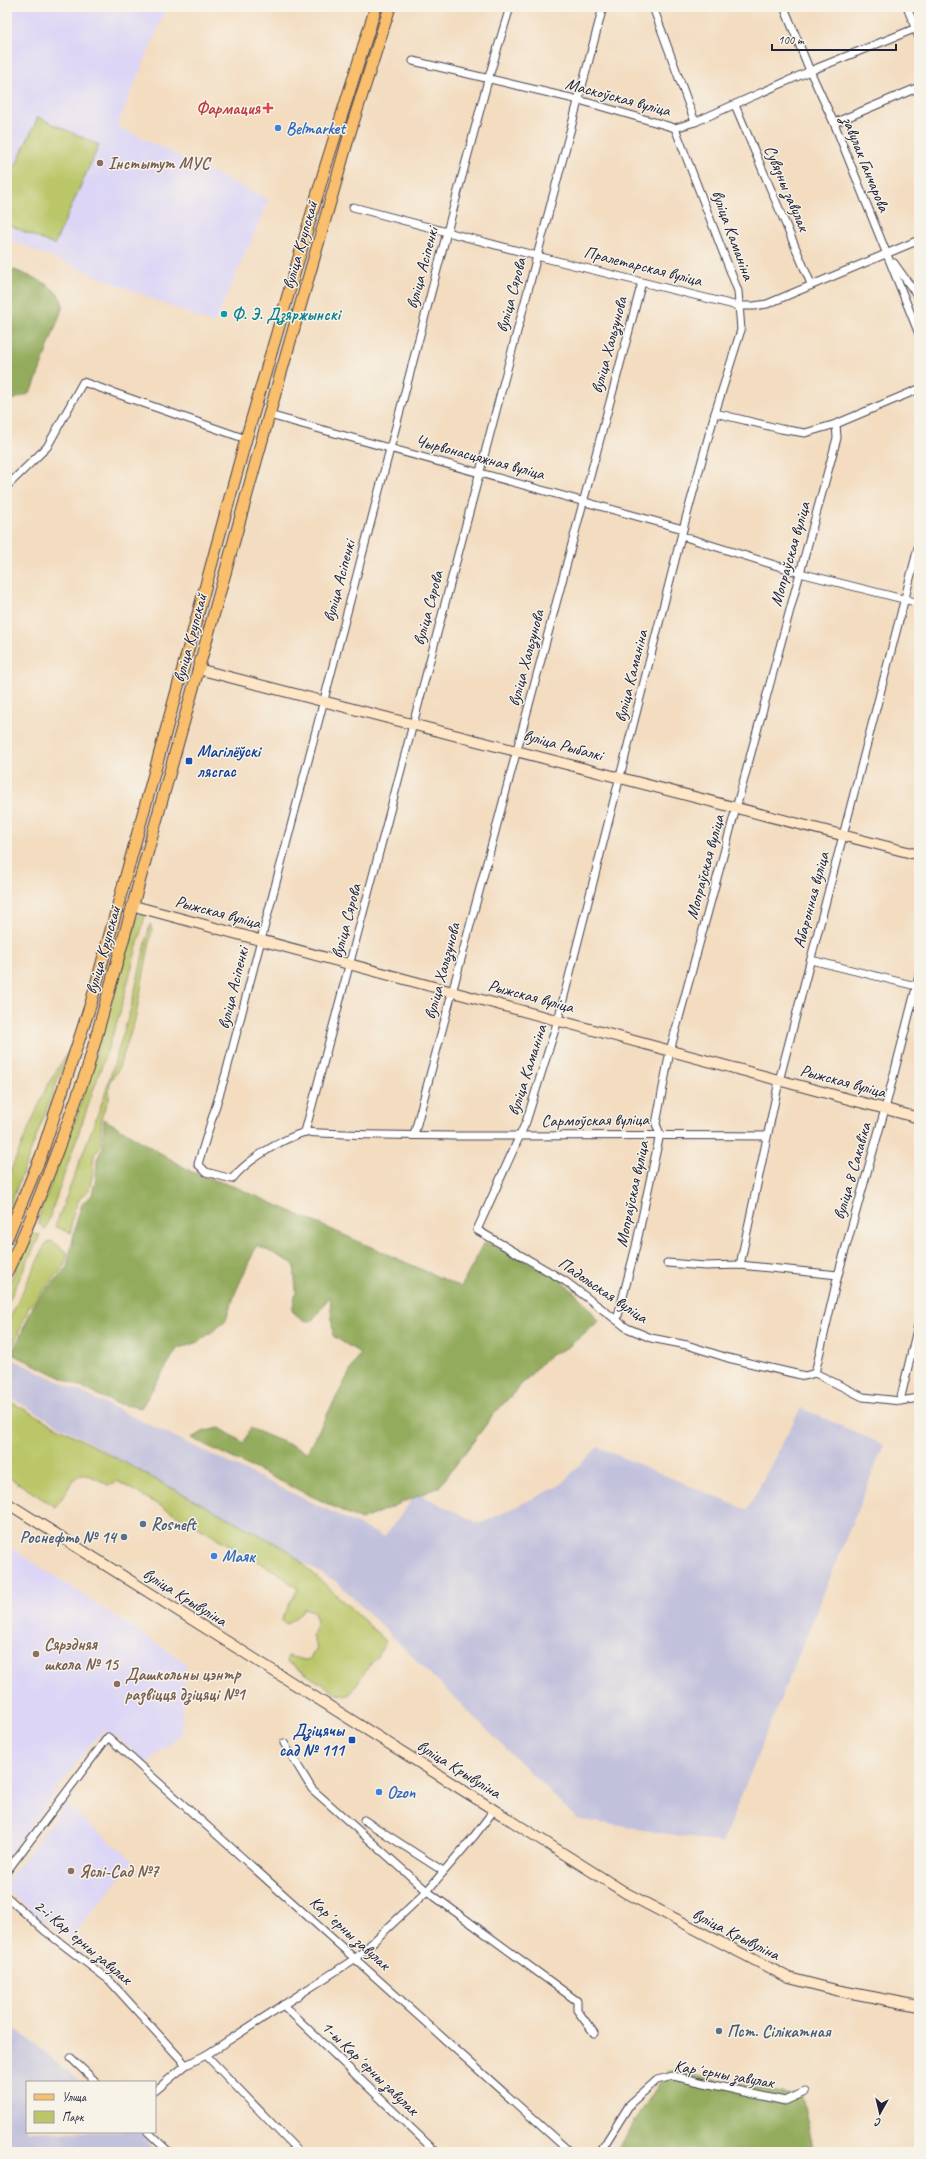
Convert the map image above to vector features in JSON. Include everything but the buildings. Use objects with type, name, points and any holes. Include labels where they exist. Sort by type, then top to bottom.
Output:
[{"type":"main road","name":"вуліца Крупскай","points":[[7,1238],[41,1156],[91,1003],[246,439],[328,158],[376,7]]},
{"type":"main road","name":"вуліца Крупскай","points":[[7,1272],[28,1227],[54,1162],[87,1070],[134,906],[269,415],[351,129],[390,7]]},
{"type":"street","name":"вуліца Асіпенкі","points":[[305,1132],[290,1137],[238,1171],[232,1179],[206,1172],[198,1164],[226,1073],[447,232],[488,80],[510,7]]},
{"type":"street","name":"вуліца Сярова","points":[[305,1132],[603,7]]},
{"type":"street","points":[[653,7],[695,122]]},
{"type":"street","name":"завулак Ганчарова","points":[[784,7],[810,71],[834,123],[919,334]]},
{"type":"street","points":[[906,7],[917,27],[919,38]]},
{"type":"street","name":"Маскоўская вуліца","points":[[412,62],[579,100],[675,128],[695,122],[810,71],[917,27]]},
{"type":"street","points":[[834,123],[919,87]]},
{"type":"street","name":"Сувязны завулак","points":[[735,104],[811,284]]},
{"type":"street","name":"вуліца Каманіна","points":[[476,1230],[526,1122],[558,1020],[683,532],[715,413],[741,330],[738,291],[675,128]]},
{"type":"street","name":"Пралетарская вуліца","points":[[353,207],[537,256],[738,306],[767,304],[811,284],[919,240]]},
{"type":"street","points":[[887,253],[919,298]]},
{"type":"street","name":"вуліца Хальзунова","points":[[414,1135],[642,282]]},
{"type":"street","points":[[7,486],[47,447],[83,382],[246,439]]},
{"type":"street","points":[[715,413],[781,429],[805,433],[836,424],[919,389]]},
{"type":"street","name":"Чырвонасцяжная вуліца","points":[[269,415],[584,501],[683,532],[800,573],[919,603]]},
{"type":"street","name":"Мопраўская вуліца","points":[[617,1320],[636,1246],[660,1134],[656,1124],[670,1051],[837,438],[836,424]]},
{"type":"street","name":"Абаронная вуліца","points":[[740,1265],[766,1136],[779,1081],[919,544]]},
{"type":"street","name":"вуліца Рыбалкі","points":[[198,669],[413,723],[919,855]]},
{"type":"street","name":"Рыжская вуліца","points":[[134,906],[919,1118]]},
{"type":"street","points":[[811,960],[916,986]]},
{"type":"street","name":"вуліца 8 Сакавіка","points":[[814,1374],[838,1275],[885,1109],[919,976]]},
{"type":"street","name":"Сармоўская вуліца","points":[[305,1132],[337,1134],[519,1136],[660,1134],[766,1136]]},
{"type":"street","name":"Падольская вуліца","points":[[476,1230],[565,1281],[617,1320],[651,1338],[687,1345],[728,1358],[806,1376],[814,1374]]},
{"type":"street","points":[[666,1263],[705,1266],[740,1265],[838,1275]]},
{"type":"street","points":[[900,1401],[919,1321]]},
{"type":"street","points":[[814,1374],[863,1397],[900,1401],[919,1398]]},
{"type":"street","name":"вуліца Крывуліна","points":[[7,1503],[626,1893],[789,1978],[836,1990],[919,2006]]},
{"type":"street","name":"Карʼерны завулак","points":[[7,1871],[108,1737],[356,1958],[570,2152]]},
{"type":"street","points":[[284,1743],[312,1790],[427,1891],[577,2001],[577,2010],[594,2033]]},
{"type":"street","points":[[156,2091],[186,2065],[206,2055],[356,1958],[427,1891],[475,1835],[494,1810]]},
{"type":"street","points":[[364,1820],[443,1871]]},
{"type":"street","name":"2-і Карʼерны завулак","points":[[7,1897],[45,1931],[109,1980],[186,2065]]},
{"type":"street","name":"1-ы Карʼерны завулак","points":[[283,2005],[436,2152]]},
{"type":"street","points":[[206,2055],[299,2152]]},
{"type":"street","points":[[71,2058],[95,2081]]},
{"type":"street","name":"Карʼерны завулак","points":[[600,2152],[630,2104],[657,2080],[673,2076],[785,2101],[805,2092]]},
{"type":"street","points":[[149,2133],[169,2152]]},
{"type":"shaded area","name":"Інстытут МУС","points":[[7,7],[167,7],[117,126],[269,200],[214,324],[7,239]]},
{"type":"shaded area","points":[[12,1359],[384,1537],[417,1493],[480,1524],[559,1486],[598,1447],[747,1510],[801,1408],[884,1445],[722,1843],[577,1819],[337,1582],[7,1396],[7,1368]]},
{"type":"shaded area","points":[[7,1545],[186,1663],[181,1733],[167,1748],[163,1748],[147,1764],[118,1738],[102,1732],[89,1746],[7,1858]]},
{"type":"shaded area","name":"Яслі-Сад №7","points":[[65,1805],[134,1861],[69,1940],[7,1891],[7,1881]]},
{"type":"shaded area","points":[[7,2022],[80,2081],[26,2081],[26,2133],[143,2133],[153,2152],[7,2152]]},
{"type":"green space","points":[[38,117],[99,145],[54,245],[7,224],[7,184]]},
{"type":"green space","points":[[7,267],[41,281],[49,286],[56,292],[63,306],[34,386],[28,394],[7,402]]},
{"type":"green space","points":[[141,912],[146,912],[119,1016],[45,1230],[39,1224],[38,1218],[78,1113],[136,921]]},
{"type":"green space","points":[[150,924],[152,930],[135,1020],[118,1070],[110,1081],[109,1099],[102,1115],[100,1147],[94,1155],[89,1190],[77,1203],[73,1215],[71,1233],[55,1227],[104,1097],[131,1008]]},
{"type":"green space","points":[[69,1050],[7,1214],[7,1179],[47,1086]]},
{"type":"green space","points":[[104,1119],[192,1172],[238,1188],[461,1287],[485,1242],[557,1276],[585,1303],[599,1321],[568,1347],[547,1357],[494,1414],[439,1487],[361,1520],[191,1438],[205,1431],[220,1428],[244,1443],[250,1428],[307,1452],[360,1353],[333,1336],[330,1296],[312,1321],[303,1321],[292,1311],[296,1292],[294,1264],[257,1245],[236,1291],[225,1322],[198,1342],[177,1349],[141,1408],[115,1403],[12,1354],[35,1302],[67,1268],[77,1219],[82,1204],[92,1195],[96,1177],[97,1159],[103,1147]]},
{"type":"green space","points":[[33,1235],[40,1235],[7,1305],[7,1289],[29,1240]]},
{"type":"green space","points":[[52,1241],[68,1253],[64,1267],[29,1307],[7,1360],[7,1324],[46,1243]]},
{"type":"green space","points":[[7,1400],[288,1550],[386,1641],[377,1658],[369,1666],[349,1695],[337,1694],[286,1661],[288,1656],[304,1660],[310,1659],[317,1647],[312,1636],[317,1621],[313,1611],[304,1608],[299,1615],[287,1624],[282,1621],[283,1616],[298,1589],[278,1573],[117,1481],[108,1485],[96,1478],[87,1475],[80,1475],[71,1483],[55,1507],[7,1476]]},
{"type":"green space","points":[[668,2070],[802,2097],[814,2152],[615,2152]]},
{"type":"place","name":"Фармация","points":[[268,108]]},
{"type":"place","name":"Belmarket","points":[[278,128]]},
{"type":"place","name":"Інстытут МУС","points":[[100,163]]},
{"type":"place","name":"Ф. Э. Дзяржынскі","points":[[224,314]]},
{"type":"place","name":"Магілёўскі лясгас","points":[[189,761]]},
{"type":"place","name":"Rosneft","points":[[143,1524]]},
{"type":"place","name":"Роснефть № 14","points":[[124,1537]]},
{"type":"place","name":"Маяк","points":[[214,1556]]},
{"type":"place","name":"Сярэдняя школа № 15","points":[[36,1654]]},
{"type":"place","name":"Дашкольны цэнтр развіцця дзіцяці №1","points":[[117,1684]]},
{"type":"place","name":"Дзіцячы сад № 111","points":[[352,1740]]},
{"type":"place","name":"Ozon","points":[[379,1792]]},
{"type":"place","name":"Яслі-Сад №7","points":[[71,1871]]},
{"type":"place","name":"Пст. Сілікатная","points":[[719,2031]]}]
